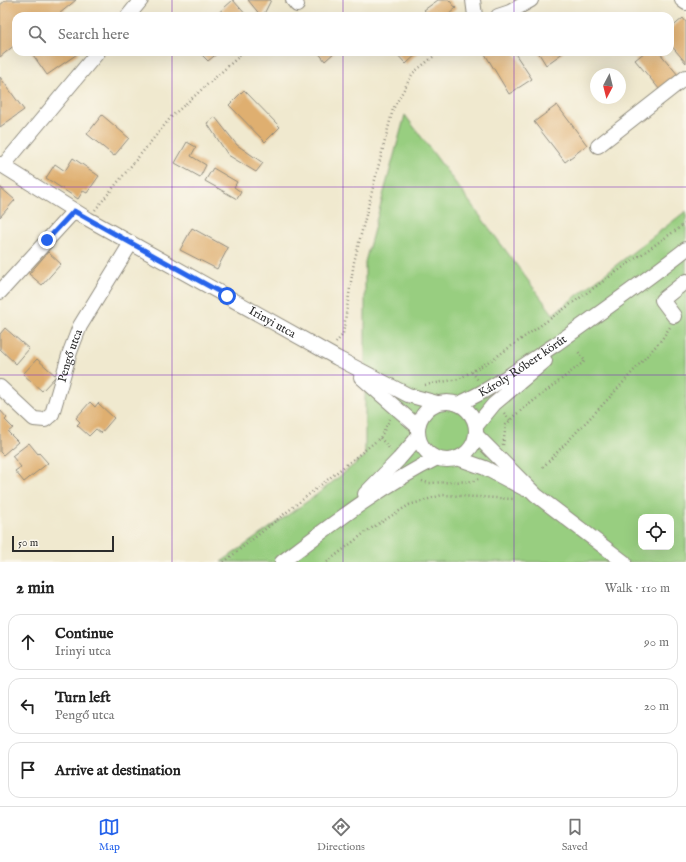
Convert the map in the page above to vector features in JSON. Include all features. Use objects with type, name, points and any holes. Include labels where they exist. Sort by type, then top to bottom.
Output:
[{"type":"street","points":[[131,12],[141,0]]},
{"type":"street","points":[[473,0],[474,12]]},
{"type":"street","points":[[510,12],[531,0]]},
{"type":"street","points":[[682,0],[686,4]]},
{"type":"street","points":[[2,165],[95,56]]},
{"type":"street","points":[[598,146],[686,77]]},
{"type":"street","name":"Irinyi utca","points":[[2,165],[74,211],[333,355],[408,395],[437,403]]},
{"type":"street","points":[[0,292],[74,211]]},
{"type":"street","name":"Pengő utca","points":[[0,387],[34,419],[45,420],[52,414],[58,398],[70,352],[80,326],[131,243]]},
{"type":"street","name":"Károly Róbert körút","points":[[458,404],[492,386],[585,324],[650,278],[686,249]]},
{"type":"street","points":[[674,316],[662,300],[686,281]]},
{"type":"street","name":"Károly Róbert körút","points":[[476,431],[494,404],[543,363],[585,324]]},
{"type":"street","name":"Irinyi utca","points":[[333,355],[378,391],[418,432]]},
{"type":"street","points":[[476,431],[473,443],[464,455],[457,458],[443,460],[425,450],[418,432],[420,419],[424,412],[430,407],[437,403],[451,402],[458,404],[470,413],[476,431],[536,495]]},
{"type":"street","points":[[330,526],[368,491],[418,432]]},
{"type":"street","points":[[282,562],[330,526],[409,472],[437,458]]},
{"type":"street","points":[[457,458],[485,468],[536,495],[624,562]]},
{"type":"path","points":[[88,219],[172,116],[240,56]]},
{"type":"path","points":[[333,355],[343,334],[354,262],[393,109],[412,73],[434,56]]},
{"type":"path","points":[[408,395],[417,386],[459,379],[493,359],[686,223]]},
{"type":"path","points":[[543,468],[662,339],[670,328],[674,316]]},
{"type":"path","points":[[224,562],[380,438],[397,409]]},
{"type":"path","points":[[327,562],[367,531],[409,505],[442,495],[520,500]]},
{"type":"green space","points":[[405,115],[553,314],[686,211],[686,562],[221,562],[315,496],[365,456],[365,262]]},
{"type":"building","points":[[6,0],[76,0],[61,12],[12,12],[12,47],[0,57],[0,5]]},
{"type":"building","points":[[233,0],[244,12],[220,12]]},
{"type":"building","points":[[248,0],[271,0],[265,12],[258,12]]},
{"type":"building","points":[[438,0],[449,0],[456,8],[452,12],[426,12],[424,10]]},
{"type":"building","points":[[683,18],[686,22],[686,63],[674,49],[674,26]]},
{"type":"building","points":[[34,56],[74,56],[47,75]]},
{"type":"building","points":[[203,56],[214,56],[208,61]]},
{"type":"building","points":[[321,56],[331,56],[325,61]]},
{"type":"building","points":[[399,56],[415,56],[406,64]]},
{"type":"building","points":[[486,56],[517,56],[532,79],[509,94]]},
{"type":"building","points":[[540,56],[558,56],[546,65]]},
{"type":"building","points":[[640,56],[662,56],[678,75],[660,90],[635,60]]},
{"type":"building","points":[[0,77],[24,110],[0,127]]},
{"type":"building","points":[[244,90],[280,127],[265,142],[229,105]]},
{"type":"building","points":[[557,105],[587,145],[565,162],[534,122]]},
{"type":"building","points":[[102,115],[129,138],[114,156],[87,134]]},
{"type":"building","points":[[215,117],[237,145],[263,163],[256,172],[228,155],[207,123]]},
{"type":"building","points":[[187,142],[196,147],[191,156],[206,165],[200,177],[175,163]]},
{"type":"building","points":[[73,158],[99,176],[87,193],[83,191],[78,199],[46,178],[55,164],[65,171]]},
{"type":"building","points":[[213,168],[237,182],[234,187],[241,192],[237,199],[205,181]]},
{"type":"building","points":[[0,187],[15,200],[0,217]]},
{"type":"building","points":[[192,228],[228,248],[217,269],[180,250]]},
{"type":"building","points":[[48,252],[61,264],[42,285],[29,274]]},
{"type":"building","points":[[5,328],[29,349],[16,364],[0,349],[0,334]]},
{"type":"building","points":[[37,359],[56,376],[42,391],[23,374]]},
{"type":"building","points":[[90,402],[95,407],[98,403],[114,418],[101,433],[96,429],[89,436],[77,425],[80,422],[76,418]]},
{"type":"building","points":[[0,410],[7,418],[5,420],[13,428],[8,432],[18,442],[3,455],[0,452]]},
{"type":"building","points":[[29,443],[48,463],[24,482],[15,471],[21,467],[12,456]]},
{"type":"route","points":[[47,240],[74,211],[227,296]]}]
